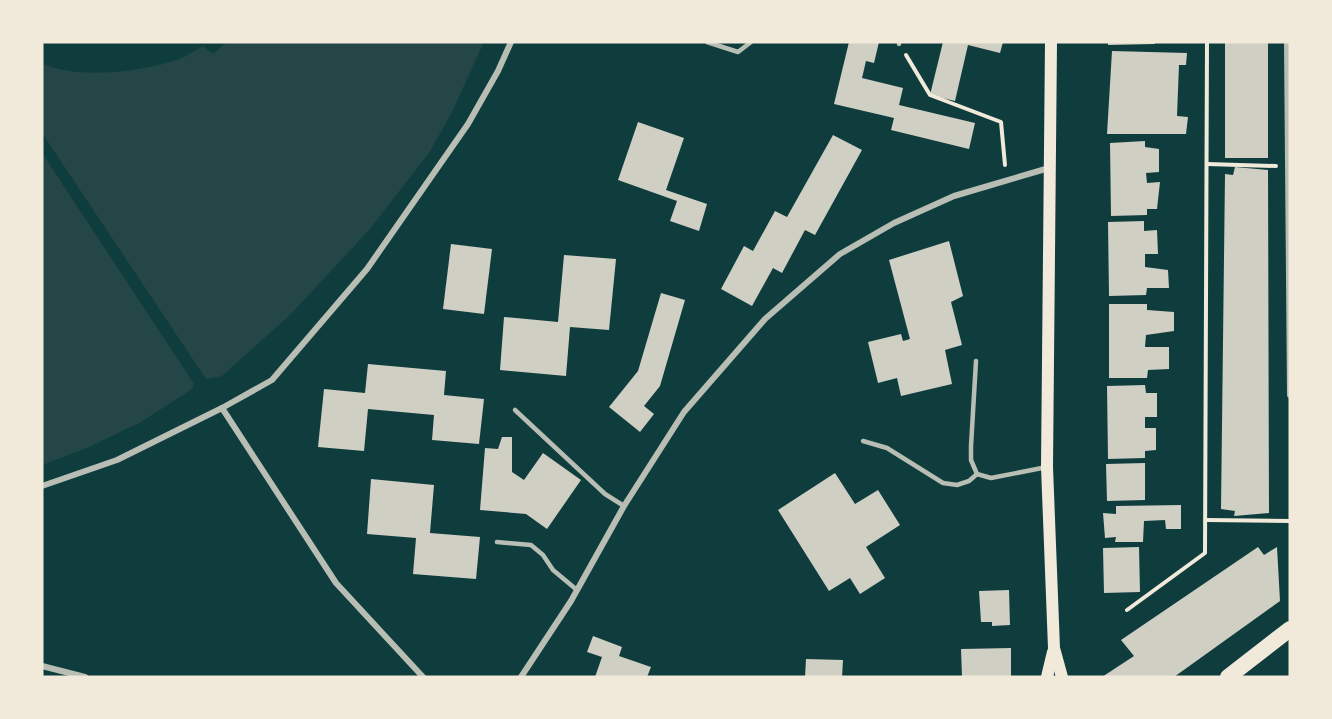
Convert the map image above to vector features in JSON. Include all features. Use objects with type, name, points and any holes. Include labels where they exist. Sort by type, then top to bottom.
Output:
[{"type":"highway","points":[[1231,676],[1290,629]]},
{"type":"main road","points":[[1047,677],[1053,648],[1047,467],[1051,42]]},
{"type":"main road","points":[[1053,648],[1062,677]]},
{"type":"street","points":[[42,486],[117,460],[273,380],[367,269],[468,124],[498,71],[511,42]]},
{"type":"street","points":[[1287,42],[1290,395]]},
{"type":"street","points":[[521,677],[577,591],[624,506],[684,412],[765,319],[840,254],[894,223],[954,196],[1049,168]]},
{"type":"street","points":[[222,408],[336,583],[423,677]]},
{"type":"street","points":[[42,666],[85,677]]},
{"type":"lane","points":[[707,42],[738,52],[752,42]]},
{"type":"lane","points":[[976,361],[971,460],[977,474]]},
{"type":"lane","points":[[515,410],[605,494],[624,506]]},
{"type":"lane","points":[[862,441],[887,448],[943,483],[957,485],[969,481],[977,474]]},
{"type":"lane","points":[[977,474],[991,478],[1047,467]]},
{"type":"lane","points":[[496,542],[531,545],[543,555],[553,570],[577,591]]},
{"type":"path","points":[[1127,610],[1205,553],[1207,42]]},
{"type":"path","points":[[899,43],[930,95],[1001,122],[1007,180]]},
{"type":"path","points":[[1208,164],[1288,166]]},
{"type":"path","points":[[1206,520],[1290,521]]},
{"type":"shaded area","points":[[227,42],[484,42],[450,116],[429,153],[369,230],[290,315],[222,376],[206,379],[42,133],[42,63],[56,68],[91,73],[147,68],[179,59],[203,46],[213,54]]},
{"type":"shaded area","points":[[42,153],[194,384],[192,389],[141,422],[87,448],[42,465]]},
{"type":"building","points":[[849,42],[879,42],[874,63],[866,61],[862,78],[903,88],[899,105],[975,123],[969,149],[891,130],[894,118],[834,104]]},
{"type":"building","points":[[943,42],[1003,42],[1000,53],[968,45],[955,101],[930,95]]},
{"type":"building","points":[[1108,42],[1155,42],[1155,44],[1108,45]]},
{"type":"building","points":[[1225,42],[1268,42],[1268,158],[1225,158]]},
{"type":"building","points":[[1112,51],[1187,53],[1186,65],[1179,65],[1177,116],[1188,117],[1186,134],[1107,134]]},
{"type":"building","points":[[638,122],[684,138],[666,190],[707,204],[699,231],[670,221],[677,201],[618,180]]},
{"type":"building","points":[[833,135],[862,150],[815,235],[805,230],[782,273],[773,268],[752,306],[721,289],[744,246],[753,251],[775,211],[787,217]]},
{"type":"building","points":[[1145,141],[1145,147],[1159,149],[1159,172],[1146,173],[1147,183],[1160,182],[1157,209],[1147,209],[1147,215],[1111,216],[1110,143]]},
{"type":"building","points":[[1235,167],[1268,170],[1269,513],[1234,516],[1235,511],[1221,509],[1225,174],[1233,175]]},
{"type":"building","points":[[1144,221],[1144,231],[1157,230],[1158,254],[1145,254],[1145,267],[1168,270],[1169,288],[1147,288],[1146,295],[1109,296],[1108,222]]},
{"type":"building","points":[[949,241],[963,296],[951,302],[962,345],[945,350],[952,384],[901,396],[897,378],[878,383],[868,342],[901,334],[903,341],[910,339],[889,260]]},
{"type":"building","points":[[451,244],[492,249],[484,314],[443,309]]},
{"type":"building","points":[[564,255],[616,259],[609,330],[570,327],[566,376],[500,370],[504,317],[558,322]]},
{"type":"building","points":[[661,293],[685,300],[660,386],[644,406],[654,414],[640,432],[609,407],[638,371]]},
{"type":"building","points":[[1109,304],[1147,304],[1147,310],[1174,312],[1174,331],[1146,335],[1145,347],[1169,347],[1169,369],[1148,370],[1147,378],[1109,378]]},
{"type":"building","points":[[368,364],[446,371],[444,395],[484,399],[479,444],[432,440],[434,415],[368,409],[364,451],[318,447],[324,389],[365,393]]},
{"type":"building","points":[[1145,385],[1146,393],[1157,393],[1157,417],[1145,417],[1145,428],[1156,428],[1156,450],[1145,451],[1145,458],[1108,459],[1107,386]]},
{"type":"building","points":[[502,437],[512,437],[512,472],[524,480],[543,453],[581,480],[547,529],[526,514],[480,510],[485,448],[498,449]]},
{"type":"building","points":[[1145,463],[1145,500],[1107,501],[1106,464]]},
{"type":"building","points":[[835,473],[855,504],[878,490],[900,525],[866,547],[885,578],[860,594],[850,578],[829,591],[778,510]]},
{"type":"building","points":[[371,479],[434,485],[430,533],[480,537],[476,579],[413,574],[416,538],[367,534]]},
{"type":"building","points":[[1181,505],[1181,529],[1166,529],[1165,520],[1144,521],[1143,542],[1115,542],[1116,537],[1105,538],[1103,513],[1116,514],[1116,506]]},
{"type":"building","points":[[1139,547],[1140,592],[1104,593],[1103,548]]},
{"type":"building","points":[[1258,547],[1264,555],[1277,547],[1280,601],[1174,677],[1102,677],[1134,656],[1121,640]]},
{"type":"building","points":[[1009,590],[1010,625],[992,626],[992,622],[981,622],[979,591]]},
{"type":"building","points":[[593,636],[622,647],[619,656],[651,667],[647,677],[595,677],[602,657],[587,652]]},
{"type":"building","points":[[1011,648],[1011,677],[962,677],[961,649]]},
{"type":"building","points":[[806,659],[843,660],[842,677],[805,677]]}]
